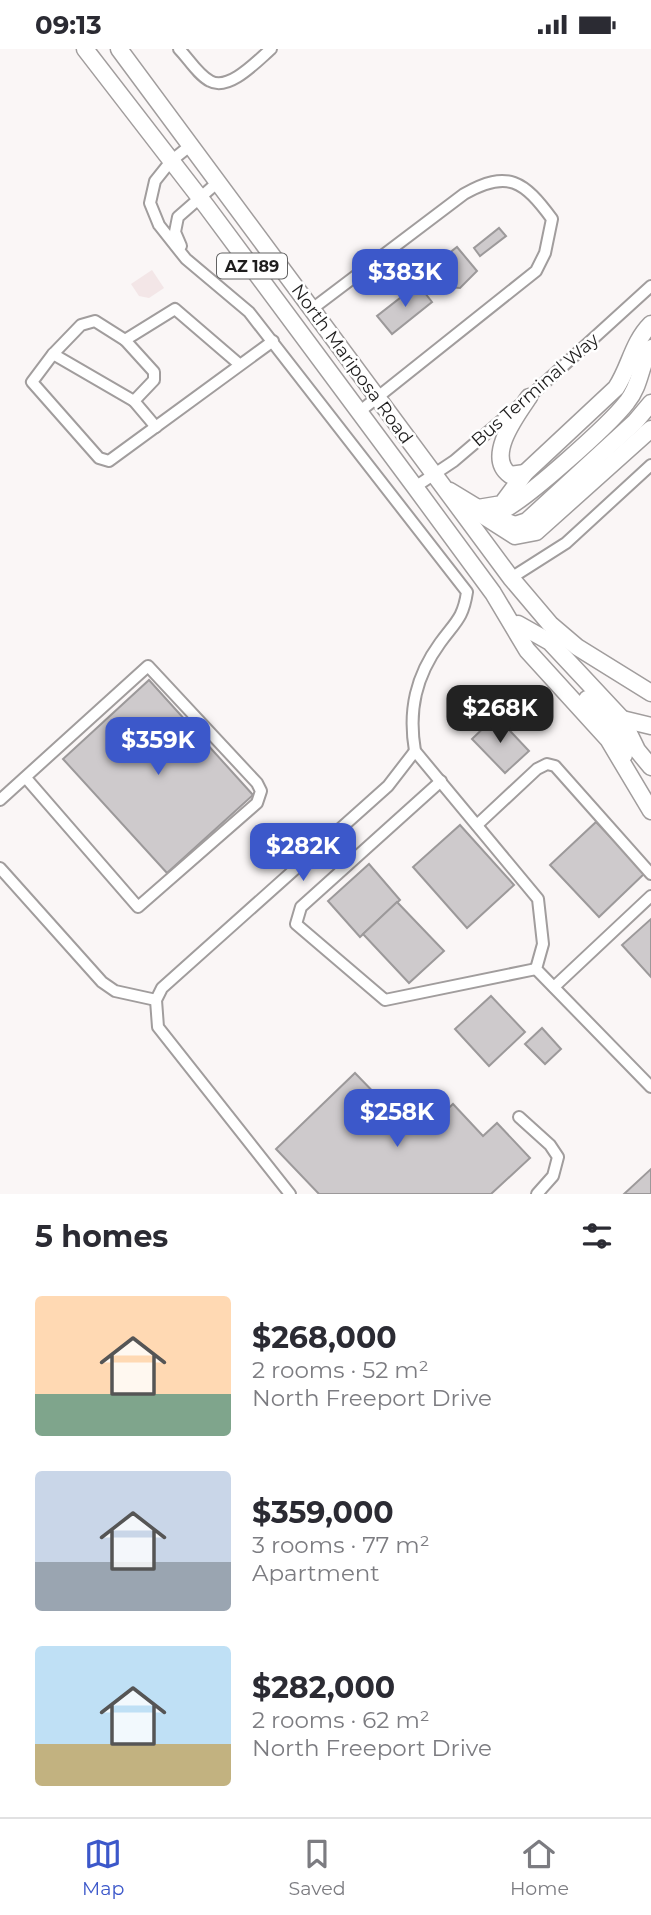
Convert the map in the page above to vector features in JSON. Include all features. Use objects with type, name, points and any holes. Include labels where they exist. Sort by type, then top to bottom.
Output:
[{"type":"highway","name":"North Mariposa Road","points":[[85,49],[199,196],[415,487]]},
{"type":"highway","name":"North Mariposa Road","points":[[119,49],[511,579]]},
{"type":"highway","points":[[492,514],[525,473],[616,388],[624,376],[632,349],[651,324]]},
{"type":"highway","points":[[492,514],[621,396],[631,379],[639,350],[651,336]]},
{"type":"highway","points":[[492,514],[513,507],[626,403],[640,382],[651,348]]},
{"type":"highway","points":[[492,514],[515,516],[530,506],[631,412],[644,398],[651,380]]},
{"type":"highway","points":[[525,473],[510,475],[504,470],[500,460],[511,424],[529,397]]},
{"type":"highway","points":[[440,482],[515,525],[527,521],[635,422],[651,403]]},
{"type":"highway","points":[[440,482],[514,531],[533,526],[651,418]]},
{"type":"highway","points":[[492,514],[515,536],[524,536],[542,528],[651,429]]},
{"type":"highway","name":"AZ 189","points":[[415,487],[505,610],[527,650],[601,731],[651,811]]},
{"type":"highway","points":[[493,593],[511,579]]},
{"type":"highway","name":"AZ 189","points":[[511,579],[550,624],[577,647],[651,693]]},
{"type":"highway","name":"AZ 189","points":[[505,610],[616,730],[626,768]]},
{"type":"highway","name":"AZ 189","points":[[518,624],[550,642],[622,719],[637,750],[651,767]]},
{"type":"highway","points":[[622,719],[651,726]]},
{"type":"street","points":[[178,49],[210,82],[222,83],[238,76],[271,49]]},
{"type":"street","points":[[191,145],[171,161],[155,181],[150,202],[159,225],[186,259],[249,312],[467,592],[463,615],[440,643],[418,678],[412,725],[415,751],[538,899],[543,944],[536,969]]},
{"type":"street","points":[[312,309],[464,194],[485,182],[510,180],[530,190],[552,219],[545,253],[536,271],[359,412]]},
{"type":"street","points":[[186,259],[175,232],[177,217],[218,182]]},
{"type":"street","name":"Bus Terminal Way","points":[[415,487],[440,482],[454,461],[651,286]]},
{"type":"street","points":[[125,340],[175,309],[239,364]]},
{"type":"street","points":[[135,401],[153,380],[155,372],[125,340],[95,321],[80,325],[32,382],[99,459],[109,460],[273,341]]},
{"type":"street","points":[[54,354],[135,401],[156,427]]},
{"type":"street","points":[[511,579],[566,543],[651,465]]},
{"type":"street","points":[[0,800],[148,666],[257,783],[261,791],[257,803],[138,907],[26,778]]},
{"type":"street","points":[[290,1194],[158,1027],[156,1000],[162,988],[388,786],[415,751]]},
{"type":"street","points":[[477,825],[537,769],[547,764],[555,765],[651,874]]},
{"type":"street","points":[[441,781],[301,907],[296,924],[385,1000],[536,969]]},
{"type":"street","points":[[0,868],[102,982],[114,991],[156,1000]]},
{"type":"street","points":[[554,987],[651,896]]},
{"type":"street","points":[[536,969],[651,1087]]},
{"type":"street","points":[[520,1117],[550,1145],[558,1157],[553,1175],[537,1194]]},
{"type":"shaded area","points":[[152,270],[164,288],[149,298],[139,296],[131,284]]},
{"type":"building","points":[[499,228],[506,236],[480,256],[474,248]]},
{"type":"building","points":[[457,247],[477,271],[460,288],[448,287],[435,264]]},
{"type":"building","points":[[418,284],[432,302],[392,334],[377,316]]},
{"type":"building","points":[[149,680],[253,795],[167,873],[63,759]]},
{"type":"building","points":[[496,716],[529,751],[505,773],[472,739]]},
{"type":"building","points":[[596,822],[645,873],[599,917],[550,865]]},
{"type":"building","points":[[460,825],[514,885],[467,928],[413,867]]},
{"type":"building","points":[[369,864],[400,900],[360,937],[328,901]]},
{"type":"building","points":[[397,902],[444,951],[409,983],[363,934]]},
{"type":"building","points":[[651,919],[651,977],[622,945]]},
{"type":"building","points":[[491,996],[525,1032],[489,1066],[455,1029]]},
{"type":"building","points":[[542,1028],[561,1049],[545,1064],[525,1044]]},
{"type":"building","points":[[355,1073],[385,1104],[397,1092],[429,1126],[453,1104],[483,1136],[497,1123],[530,1158],[491,1194],[319,1194],[276,1149]]},
{"type":"building","points":[[651,1169],[651,1194],[624,1194]]}]
